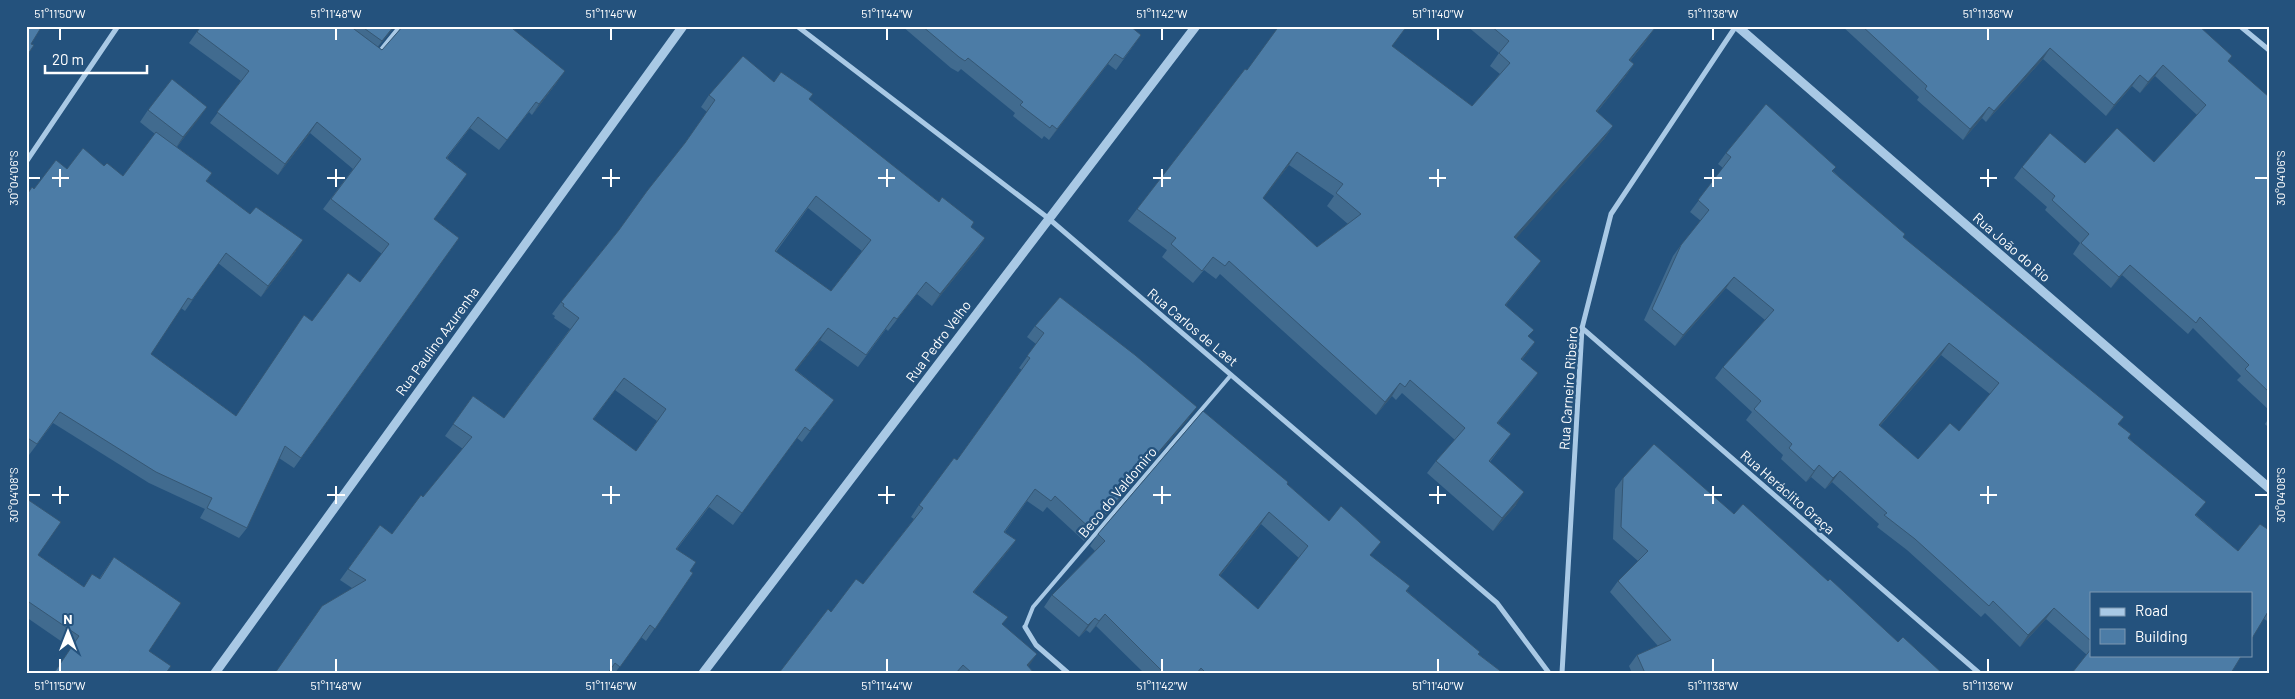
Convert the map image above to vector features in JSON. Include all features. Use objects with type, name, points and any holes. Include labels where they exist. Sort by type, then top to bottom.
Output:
[{"type":"street","points":[[26,162],[118,26]]},
{"type":"street","name":"Rua Paulino Azurenha","points":[[215,673],[683,26]]},
{"type":"street","name":"Rua Carlos de Laet","points":[[797,26],[1048,218],[1497,603],[1549,673]]},
{"type":"street","name":"Rua Pedro Velho","points":[[704,673],[1048,218],[1196,26]]},
{"type":"street","name":"Rua Carneiro Ribeiro","points":[[1562,673],[1582,328],[1611,214],[1736,26]]},
{"type":"street","name":"Rua João do Rio","points":[[1736,26],[2269,488]]},
{"type":"street","points":[[2240,26],[2269,50]]},
{"type":"street","name":"Rua Heráclito Graça","points":[[1582,328],[1979,673]]},
{"type":"street","points":[[1025,626],[1036,645],[1068,673]]},
{"type":"lane","points":[[375,57],[400,26]]},
{"type":"lane","name":"Beco do Valdomiro","points":[[1025,626],[1033,607],[1231,375]]},
{"type":"building","points":[[26,26],[42,26],[31,44],[34,45],[26,57]]},
{"type":"building","points":[[201,26],[350,26],[382,50],[403,26],[516,26],[513,29],[565,71],[539,104],[536,102],[507,140],[478,117],[446,158],[467,174],[434,219],[459,238],[301,458],[285,446],[247,528],[207,508],[212,498],[156,472],[60,412],[37,444],[26,437],[26,196],[32,187],[34,189],[56,160],[67,169],[83,148],[104,166],[107,163],[123,176],[156,132],[212,173],[206,181],[250,214],[256,207],[303,240],[268,286],[226,253],[192,300],[188,298],[151,354],[236,416],[304,315],[312,321],[348,273],[360,282],[389,244],[331,199],[361,159],[317,122],[285,164],[217,112],[249,71],[197,32]]},
{"type":"building","points":[[361,26],[394,26],[382,41]]},
{"type":"building","points":[[922,26],[1130,26],[1141,35],[1123,59],[1115,54],[1057,129],[1052,125],[1050,128],[1020,105],[1023,102],[968,58],[965,61],[959,57]]},
{"type":"building","points":[[1279,26],[1407,26],[1392,46],[1472,106],[1510,63],[1499,53],[1509,41],[1491,26],[1652,26],[1655,28],[1629,60],[1634,64],[1596,111],[1613,126],[1514,237],[1541,261],[1505,305],[1534,330],[1528,336],[1535,342],[1521,359],[1538,373],[1497,423],[1511,434],[1489,461],[1524,492],[1502,518],[1436,461],[1465,428],[1410,380],[1405,387],[1400,383],[1385,402],[1229,261],[1225,266],[1213,257],[1202,271],[1171,244],[1176,238],[1137,209],[1245,69],[1247,70]],"holes":[[[1297,152],[1343,184],[1336,193],[1361,214],[1317,247],[1263,198]]]},
{"type":"building","points":[[1862,26],[2199,26],[2232,56],[2228,61],[2269,97],[2269,392],[2245,369],[2249,365],[2200,317],[2196,323],[2130,265],[2119,277],[2081,243],[2089,234],[2052,200],[2055,196],[2022,167],[2050,133],[2085,163],[2117,128],[2154,162],[2206,105],[2163,65],[2148,82],[2140,75],[2114,105],[2050,48],[1994,111],[1989,107],[1970,129],[1925,89],[1927,86]]},
{"type":"building","points":[[743,56],[774,82],[781,72],[813,94],[809,99],[939,202],[942,197],[974,222],[971,227],[985,238],[940,294],[926,282],[897,319],[894,317],[866,355],[828,328],[795,370],[834,400],[810,431],[805,427],[742,513],[717,495],[676,549],[696,562],[690,571],[693,573],[655,629],[650,625],[620,667],[615,663],[608,673],[275,673],[322,606],[366,580],[348,569],[380,525],[392,534],[421,495],[423,497],[472,437],[453,424],[473,396],[504,418],[579,318],[563,306],[564,304],[561,302],[685,143],[715,100],[709,95]],"holes":[[[816,196],[871,240],[831,291],[775,251]],[[624,378],[666,409],[636,451],[593,419]]]},
{"type":"building","points":[[172,79],[207,107],[183,137],[148,110]]},
{"type":"building","points":[[1766,104],[1836,167],[1832,171],[1905,234],[1903,237],[2124,417],[2118,424],[2131,434],[2128,438],[2206,502],[2195,515],[2238,551],[2260,524],[2269,530],[2269,610],[2252,638],[2252,592],[2090,592],[2090,640],[2054,608],[2028,635],[1993,601],[1989,606],[1915,539],[1884,515],[1887,513],[1840,471],[1833,478],[1819,465],[1814,471],[1789,448],[1792,444],[1754,409],[1761,401],[1723,367],[1774,310],[1734,277],[1683,335],[1652,309],[1681,245],[1709,210],[1698,200],[1731,157],[1726,153]],"holes":[[[1949,343],[1999,383],[1959,431],[1950,423],[1918,459],[1879,425]]]},
{"type":"building","points":[[1060,297],[1135,355],[1197,407],[1092,530],[1055,496],[1051,501],[1035,489],[1004,532],[1016,540],[973,592],[1008,617],[1002,624],[1037,654],[1027,665],[1034,673],[972,673],[963,665],[956,673],[779,673],[828,609],[831,612],[856,579],[863,584],[923,508],[919,505],[954,458],[957,460],[1030,358],[1027,356],[1044,333],[1035,326]]},
{"type":"building","points":[[1203,411],[1288,482],[1287,484],[1329,521],[1341,506],[1381,542],[1370,555],[1410,586],[1406,591],[1480,652],[1478,654],[1503,673],[1206,673],[1201,668],[1197,673],[1164,673],[1105,614],[1099,621],[1095,618],[1088,625],[1052,595],[1105,541],[1098,534]],"holes":[[[1269,512],[1308,546],[1258,609],[1219,575]]]},
{"type":"building","points":[[1654,444],[1734,514],[1743,504],[1828,581],[1830,579],[1898,642],[1903,637],[1942,673],[1645,673],[1637,655],[1671,640],[1618,581],[1648,551],[1621,527],[1623,478]]},
{"type":"building","points":[[27,499],[61,522],[38,555],[84,587],[92,574],[100,579],[114,557],[181,603],[149,651],[171,666],[166,673],[132,673],[129,671],[127,673],[54,673],[79,636],[26,600]]},
{"type":"building","points":[[2090,650],[2090,656],[2241,656],[2231,673],[2072,673]]}]
